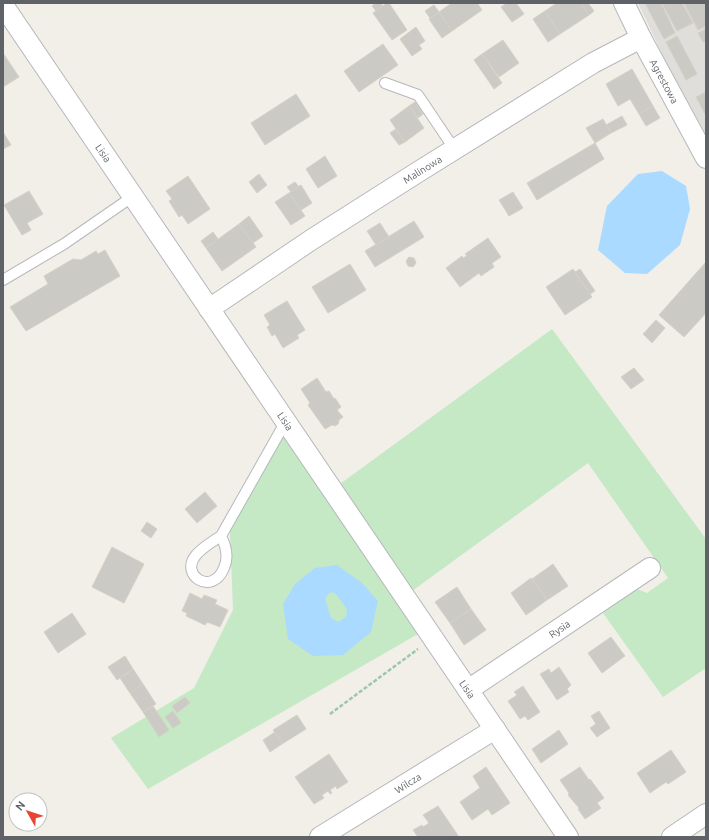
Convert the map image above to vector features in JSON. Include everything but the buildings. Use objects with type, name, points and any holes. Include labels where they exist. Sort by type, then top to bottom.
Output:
[{"type":"street","name":"Agrestowa","points":[[624,3],[706,158]]},
{"type":"street","name":"Lisia","points":[[3,5],[568,837]]},
{"type":"street","name":"Malinowa","points":[[209,309],[311,240],[418,172],[593,64],[642,38]]},
{"type":"street","name":"Rysia","points":[[468,690],[650,568]]},
{"type":"street","name":"Wilcza","points":[[320,837],[495,729]]},
{"type":"street","points":[[672,837],[706,814]]},
{"type":"lane","points":[[385,83],[418,95],[455,150]]},
{"type":"lane","points":[[3,280],[64,244],[132,197]]},
{"type":"lane","points":[[221,536],[225,545],[228,561],[221,576],[213,581],[204,583],[196,580],[192,573],[192,564],[195,556],[207,545],[221,536],[286,421]]},
{"type":"path","points":[[330,714],[432,638]]},
{"type":"shaded area","points":[[638,3],[706,3],[706,135],[674,79]]},
{"type":"green space","points":[[552,329],[706,539],[706,668],[663,697],[603,613],[637,589],[647,593],[668,578],[588,463],[412,591],[340,484]]},
{"type":"green space","points":[[285,430],[400,600],[418,634],[148,789],[111,738],[194,688],[233,610],[230,531]]},
{"type":"water","points":[[662,171],[686,186],[690,209],[680,245],[647,274],[625,273],[598,250],[607,206],[638,174]]},
{"type":"water","points":[[337,565],[362,583],[378,601],[371,632],[343,655],[313,656],[288,639],[283,604],[295,584],[315,568]],"holes":[[[330,592],[336,594],[347,609],[346,617],[338,622],[331,618],[325,599]]]}]
